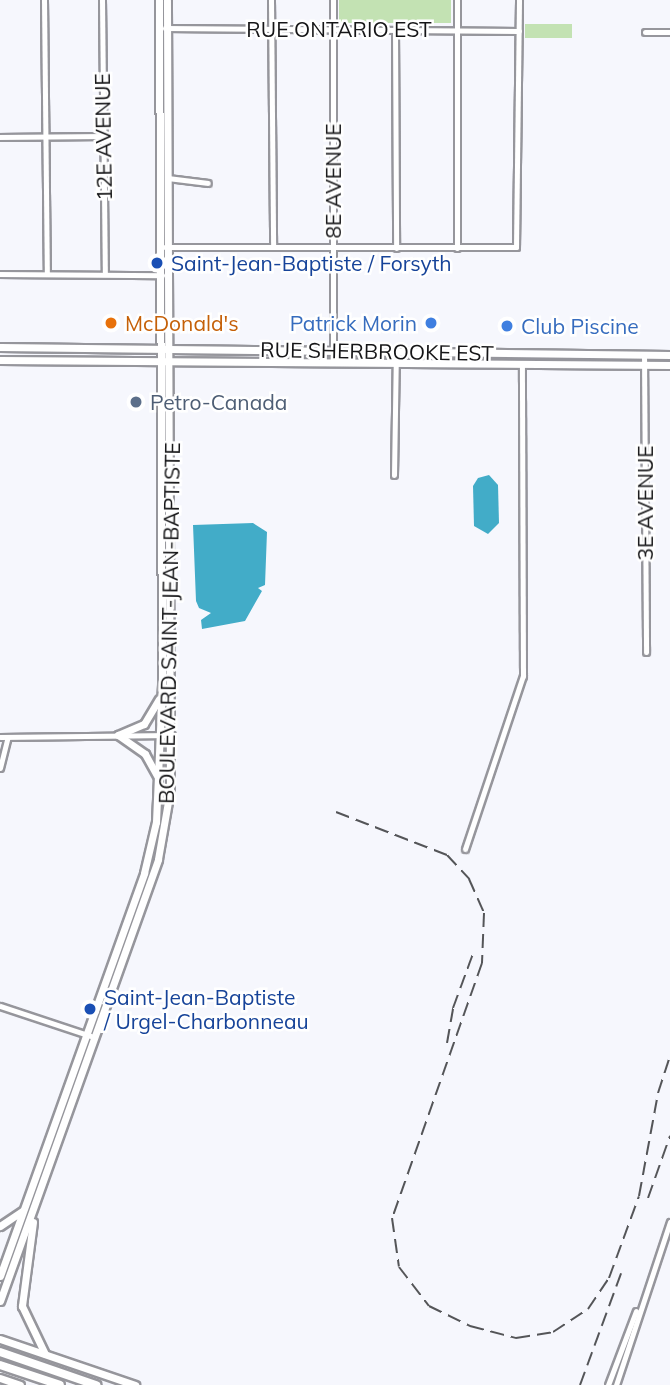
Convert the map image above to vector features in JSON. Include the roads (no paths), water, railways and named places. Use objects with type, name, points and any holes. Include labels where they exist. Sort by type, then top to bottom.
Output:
[{"type":"highway","points":[[0,1352],[96,1385]]},
{"type":"highway","points":[[0,1365],[60,1385]]},
{"type":"main road","name":"BOULEVARD SAINT-JEAN-BAPTISTE","points":[[0,1301],[33,1214],[144,873],[158,789],[166,361],[163,29],[159,0]]},
{"type":"main road","name":"BOULEVARD SAINT-JEAN-BAPTISTE","points":[[163,29],[167,0]]},
{"type":"main road","name":"RUE SHERBROOKE EST","points":[[0,347],[670,355]]},
{"type":"main road","points":[[53,360],[54,348]]},
{"type":"main road","points":[[258,362],[260,350]]},
{"type":"main road","points":[[430,352],[431,363]]},
{"type":"main road","points":[[457,352],[457,363]]},
{"type":"main road","points":[[522,352],[522,364]]},
{"type":"main road","name":"RUE SHERBROOKE EST","points":[[0,360],[670,365]]},
{"type":"main road","name":"BOULEVARD SAINT-JEAN-BAPTISTE","points":[[0,1276],[22,1211],[158,859],[170,790],[172,735],[172,475],[166,361]]},
{"type":"main road","points":[[162,475],[172,475]]},
{"type":"main road","points":[[162,502],[172,502]]},
{"type":"main road","points":[[162,606],[171,606]]},
{"type":"main road","points":[[118,735],[144,724],[155,710],[162,684]]},
{"type":"main road","points":[[118,735],[145,754],[158,789]]},
{"type":"main road","points":[[0,1226],[22,1211]]},
{"type":"main road","points":[[33,1214],[22,1306],[45,1354]]},
{"type":"main road","points":[[0,1244],[17,1255]]},
{"type":"main road","points":[[0,1339],[135,1385]]},
{"type":"main road","points":[[0,1378],[20,1385]]},
{"type":"street","points":[[44,0],[47,274]]},
{"type":"street","name":"12E AVENUE","points":[[102,0],[105,274]]},
{"type":"street","points":[[271,0],[273,247]]},
{"type":"street","name":"8E AVENUE","points":[[333,0],[333,363]]},
{"type":"street","points":[[457,0],[457,248]]},
{"type":"street","points":[[165,247],[516,247],[519,0]]},
{"type":"street","name":"RUE ONTARIO EST","points":[[163,29],[519,31]]},
{"type":"street","points":[[395,30],[396,248]]},
{"type":"street","points":[[645,32],[670,32]]},
{"type":"street","points":[[0,137],[103,136]]},
{"type":"street","points":[[164,177],[208,183]]},
{"type":"street","points":[[0,274],[165,275]]},
{"type":"street","points":[[394,475],[396,352]]},
{"type":"street","name":"3E AVENUE","points":[[644,354],[646,652]]},
{"type":"street","points":[[465,849],[523,676],[522,364]]},
{"type":"street","points":[[0,737],[172,735]]},
{"type":"street","points":[[0,768],[8,737]]},
{"type":"street","points":[[0,1006],[90,1035]]},
{"type":"street","points":[[617,1385],[670,1222]]},
{"type":"street","points":[[608,1385],[621,1341],[644,1296]]},
{"type":"water","points":[[489,475],[498,485],[499,523],[488,534],[474,526],[473,486],[478,478]]},
{"type":"water","points":[[253,523],[267,532],[265,585],[258,588],[262,591],[245,621],[202,629],[201,620],[211,613],[199,608],[196,601],[193,525]]},
{"type":"railway","points":[[336,812],[447,855],[469,879],[484,913],[482,963],[392,1218],[399,1267],[429,1306],[470,1326],[516,1338],[553,1332],[588,1309],[609,1278],[639,1196],[658,1093],[670,1057]]},
{"type":"railway","points":[[447,1043],[453,1008],[474,951]]},
{"type":"railway","points":[[648,1198],[670,1136]]},
{"type":"railway","points":[[580,1385],[622,1271]]},
{"type":"place","name":"Saint-Jean-Baptiste / Forsyth","points":[[157,263]]},
{"type":"place","name":"McDonald's","points":[[111,323]]},
{"type":"place","name":"Patrick Morin","points":[[431,323]]},
{"type":"place","name":"Club Piscine","points":[[507,326]]},
{"type":"place","name":"Petro-Canada","points":[[136,402]]},
{"type":"place","name":"Saint-Jean-Baptiste / Urgel-Charbonneau","points":[[90,1009]]}]
